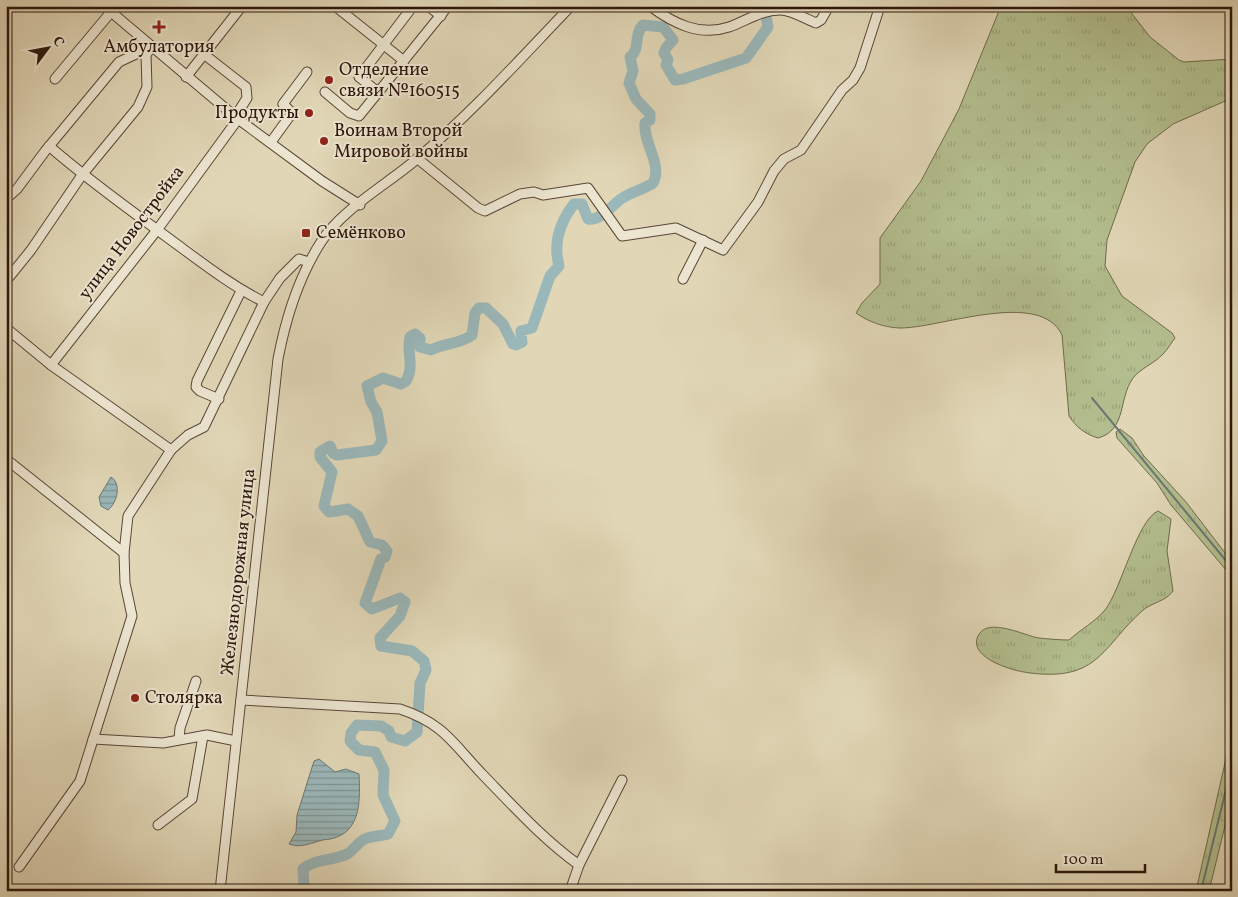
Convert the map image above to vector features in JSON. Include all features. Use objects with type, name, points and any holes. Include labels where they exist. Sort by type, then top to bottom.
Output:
[{"type":"street","points":[[186,77],[242,6]]},
{"type":"street","points":[[316,6],[324,6]]},
{"type":"street","points":[[335,6],[404,61]]},
{"type":"street","points":[[378,92],[359,77],[413,6]]},
{"type":"street","points":[[428,6],[440,16]]},
{"type":"street","points":[[324,92],[350,113],[359,116],[448,6]]},
{"type":"street","name":"Железнодорожная улица","points":[[220,891],[278,359],[286,318],[300,278],[322,240],[360,205],[418,159],[473,108],[571,6]]},
{"type":"street","points":[[650,6],[682,26],[710,30],[728,27],[764,13],[781,10],[816,23],[821,20],[829,6]]},
{"type":"street","points":[[418,159],[478,208],[485,211],[520,194],[534,192],[543,195],[588,188],[622,236],[676,228],[724,250],[758,202],[774,171],[784,158],[801,150],[842,90],[853,80],[860,68],[880,6]]},
{"type":"street","points":[[55,79],[108,9],[236,118],[322,181],[360,205]]},
{"type":"street","points":[[6,199],[17,189],[49,146],[119,62],[151,47]]},
{"type":"street","points":[[6,281],[31,250],[82,176],[138,107],[148,86],[146,55],[151,47]]},
{"type":"street","name":"улица Новостройка","points":[[51,365],[157,230],[236,118],[247,98],[246,87],[205,55]]},
{"type":"street","points":[[271,142],[292,113],[283,104],[307,72]]},
{"type":"street","points":[[49,146],[82,176],[241,291],[264,302]]},
{"type":"street","points":[[683,279],[703,240]]},
{"type":"street","points":[[19,867],[80,781],[132,616],[125,584],[124,553],[128,516],[171,450],[188,435],[204,427],[264,302],[280,278],[298,259],[310,262]]},
{"type":"street","points":[[219,399],[200,391],[196,387],[196,381],[241,291]]},
{"type":"street","points":[[6,328],[51,365],[171,450]]},
{"type":"street","points":[[6,459],[124,553]]},
{"type":"street","points":[[179,739],[180,728],[196,681]]},
{"type":"street","points":[[241,700],[400,709],[414,713],[441,728],[518,811],[562,853],[579,865]]},
{"type":"street","points":[[93,739],[162,743],[203,736],[236,741]]},
{"type":"street","points":[[158,825],[192,799],[203,736]]},
{"type":"street","points":[[570,891],[579,865],[622,780]]},
{"type":"green space","points":[[1001,6],[1126,6],[1150,37],[1179,60],[1184,62],[1232,59],[1232,98],[1173,124],[1147,144],[1135,162],[1107,240],[1105,266],[1122,296],[1172,333],[1175,338],[1160,357],[1133,378],[1128,386],[1121,413],[1114,428],[1098,438],[1081,430],[1069,416],[1062,335],[1050,321],[1033,314],[1011,312],[899,328],[876,324],[856,313],[862,303],[880,284],[880,238],[921,181],[959,109]]},
{"type":"green space","points":[[1120,429],[1132,438],[1144,456],[1186,502],[1232,562],[1232,577],[1171,505],[1157,483],[1117,438],[1116,432]]},
{"type":"green space","points":[[1158,511],[1171,519],[1167,551],[1173,591],[1166,598],[1142,611],[1089,665],[1060,674],[1021,672],[996,663],[981,653],[976,644],[978,636],[983,630],[989,628],[998,627],[1039,638],[1069,640],[1093,622],[1105,610],[1111,600],[1143,527],[1150,517]]},
{"type":"green space","points":[[1232,732],[1232,797],[1209,891],[1196,891]]},
{"type":"water","points":[[111,477],[116,484],[117,493],[114,503],[108,510],[101,506],[99,497]]},
{"type":"water","points":[[319,759],[335,772],[346,769],[359,774],[357,812],[350,828],[343,834],[304,845],[289,844],[296,832],[297,815],[314,761]]},
{"type":"waterway","points":[[310,891],[304,886],[303,869],[313,863],[347,854],[365,839],[388,834],[395,821],[383,795],[384,770],[375,752],[359,750],[350,741],[351,733],[357,725],[381,726],[389,731],[391,737],[405,741],[417,732],[420,683],[426,670],[424,661],[412,651],[381,646],[380,638],[400,616],[405,602],[400,598],[372,609],[365,603],[381,559],[385,557],[387,551],[382,545],[370,542],[358,516],[348,509],[329,512],[324,506],[332,472],[320,457],[320,452],[330,446],[333,453],[337,455],[376,450],[382,441],[377,412],[371,402],[367,386],[383,378],[401,384],[406,381],[410,370],[410,337],[415,334],[420,338],[420,347],[431,350],[463,340],[472,335],[475,313],[479,308],[486,308],[503,324],[513,344],[516,345],[522,342],[521,331],[532,328],[550,276],[559,266],[557,241],[565,218],[574,204],[582,204],[588,219],[597,218],[617,202],[653,183],[656,169],[645,131],[645,123],[650,120],[650,114],[636,99],[629,83],[633,71],[630,57],[635,50],[638,33],[643,25],[663,27],[673,40],[664,53],[668,60],[666,65],[675,80],[683,79],[746,58],[768,27],[766,16],[760,6]]},
{"type":"waterway","points":[[1092,398],[1232,568]]},
{"type":"waterway","points":[[1201,891],[1232,765]]},
{"type":"place","name":"Амбулатория","points":[[159,27]]},
{"type":"place","name":"Отделение связи №160515","points":[[329,80]]},
{"type":"place","name":"Продукты","points":[[309,113]]},
{"type":"place","name":"Воинам Второй Мировой войны","points":[[324,141]]},
{"type":"place","name":"Семёнково","points":[[306,233]]},
{"type":"place","name":"Столярка","points":[[135,698]]}]
